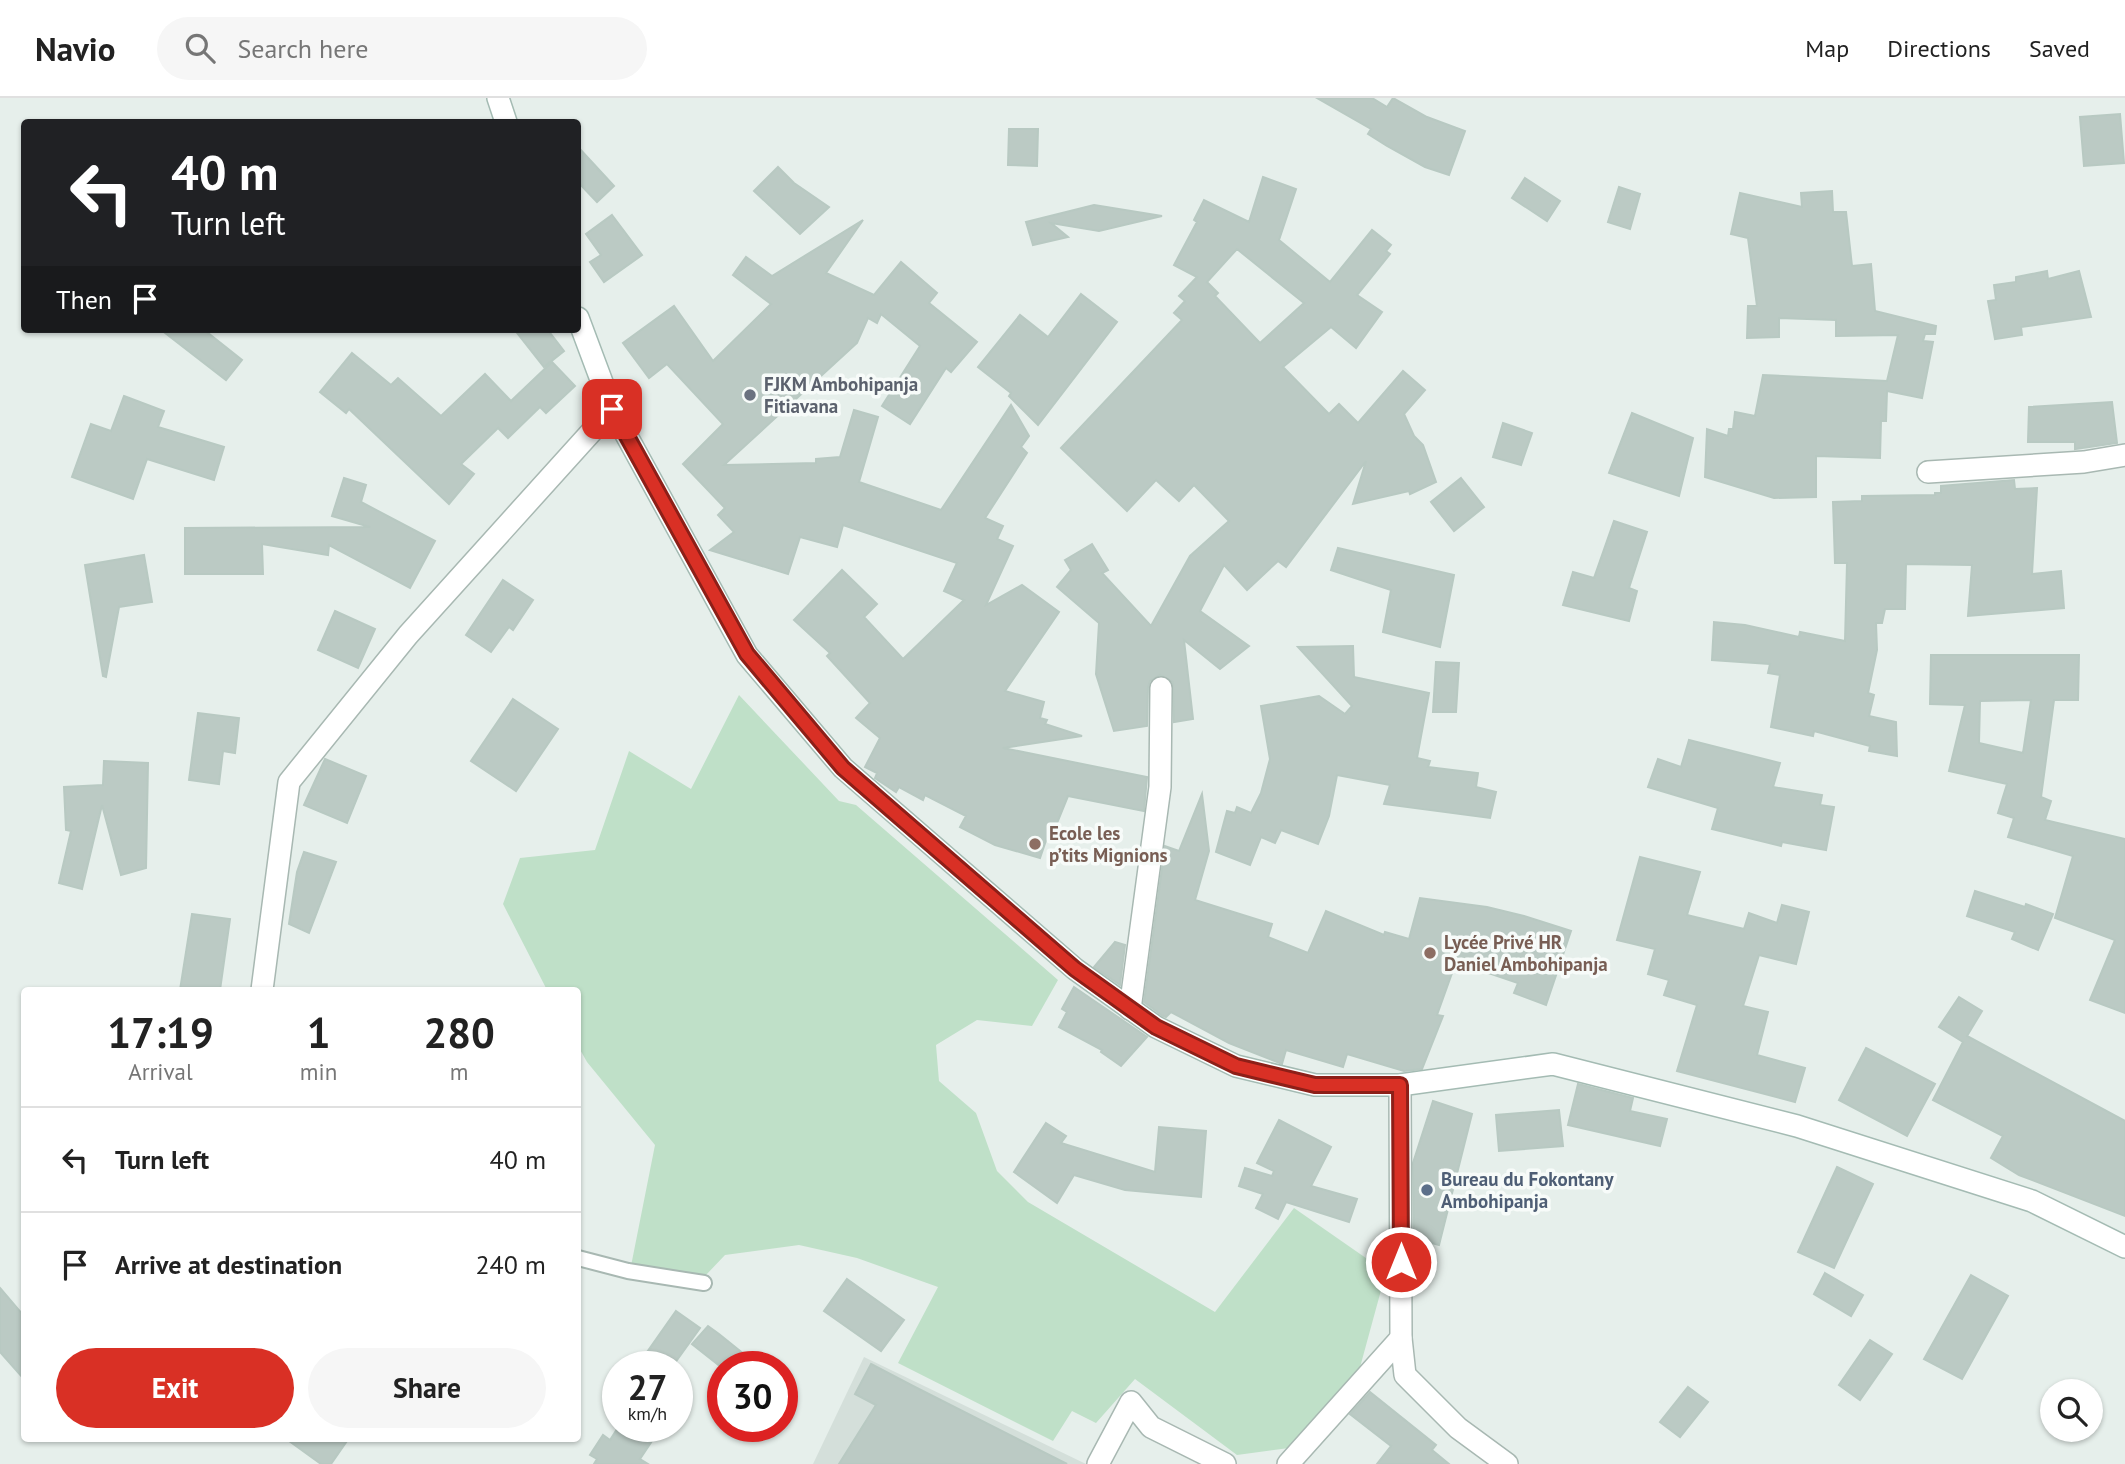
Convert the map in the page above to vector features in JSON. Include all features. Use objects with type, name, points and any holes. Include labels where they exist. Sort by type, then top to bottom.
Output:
[{"type":"street","points":[[498,98],[505,119]]},
{"type":"street","points":[[581,326],[612,409],[747,654],[843,768],[1075,969],[1156,1027],[1236,1066],[1315,1085],[1400,1085],[1553,1064],[1797,1126],[2032,1201],[2125,1247]]},
{"type":"street","points":[[262,987],[289,782],[408,635],[612,409]]},
{"type":"street","points":[[1928,472],[2125,456]]},
{"type":"street","points":[[1130,1009],[1160,787],[1161,688]]},
{"type":"street","points":[[1400,1085],[1401,1338],[1405,1375],[1458,1428],[1507,1464]]},
{"type":"street","points":[[1288,1464],[1401,1338]]},
{"type":"street","points":[[1098,1464],[1130,1402],[1151,1427],[1224,1464]]},
{"type":"lane","points":[[581,1259],[628,1271],[704,1283]]},
{"type":"shaded area","points":[[864,1357],[1086,1464],[813,1464]]},
{"type":"green space","points":[[739,695],[839,801],[856,805],[1058,980],[1032,1026],[977,1020],[936,1045],[939,1081],[976,1113],[997,1171],[1028,1202],[1215,1312],[1294,1208],[1386,1272],[1359,1371],[1289,1448],[1237,1455],[1135,1379],[1096,1423],[1072,1411],[1053,1441],[898,1363],[938,1287],[857,1258],[799,1245],[725,1255],[706,1275],[631,1266],[655,1145],[581,1051],[581,987],[545,987],[503,904],[520,858],[595,850],[629,751],[691,789]]},
{"type":"building","points":[[1317,98],[1372,98],[1387,107],[1393,98],[1427,117],[1465,131],[1449,175],[1425,167],[1387,146],[1368,134],[1371,129]]},
{"type":"building","points":[[2120,114],[2124,163],[2084,166],[2080,117]]},
{"type":"building","points":[[1009,129],[1038,129],[1037,166],[1008,165]]},
{"type":"building","points":[[581,150],[614,186],[597,202],[581,185]]},
{"type":"building","points":[[778,167],[794,183],[829,207],[800,234],[754,191]]},
{"type":"building","points":[[1263,177],[1296,189],[1279,240],[1330,282],[1372,230],[1391,245],[1386,251],[1390,254],[1357,295],[1382,312],[1356,348],[1331,327],[1283,367],[1329,414],[1339,404],[1358,423],[1403,371],[1425,390],[1404,414],[1414,436],[1423,445],[1436,482],[1410,494],[1409,491],[1353,504],[1366,461],[1286,567],[1278,561],[1247,590],[1224,565],[1200,611],[1249,646],[1220,669],[1184,640],[1193,719],[1174,722],[1173,682],[1160,675],[1150,681],[1148,687],[1147,726],[1114,731],[1096,674],[1099,623],[1057,587],[1071,570],[1065,560],[1092,544],[1108,570],[1102,573],[1151,626],[1190,556],[1229,521],[1194,485],[1179,501],[1156,480],[1127,511],[1061,448],[1182,320],[1174,313],[1185,301],[1179,296],[1197,277],[1174,265],[1197,222],[1194,220],[1204,200],[1249,222]],"holes":[[[1237,249],[1304,303],[1260,343],[1215,296],[1218,293],[1207,282]]]},
{"type":"building","points":[[1525,178],[1560,201],[1547,221],[1512,198]]},
{"type":"building","points":[[1619,187],[1640,194],[1630,229],[1608,222]]},
{"type":"building","points":[[1832,191],[1833,212],[1846,212],[1852,266],[1871,264],[1875,311],[1936,326],[1935,334],[1925,334],[1923,341],[1933,342],[1922,398],[1887,391],[1886,421],[1881,421],[1880,458],[1816,456],[1816,497],[1774,498],[1705,477],[1707,429],[1728,436],[1729,429],[1733,429],[1735,412],[1755,416],[1763,375],[1887,381],[1898,335],[1836,336],[1836,320],[1779,318],[1779,337],[1747,338],[1748,306],[1757,306],[1748,238],[1731,234],[1740,193],[1802,207],[1801,193]]},
{"type":"building","points":[[1094,205],[1162,216],[1099,231],[1051,223],[1068,237],[1033,245],[1026,222]]},
{"type":"building","points":[[612,215],[642,255],[604,282],[590,262],[601,255],[586,234]]},
{"type":"building","points":[[863,220],[826,273],[874,295],[901,262],[937,293],[929,303],[977,342],[951,372],[946,368],[910,424],[882,406],[920,346],[881,314],[877,323],[868,318],[857,343],[724,465],[816,463],[816,459],[840,457],[854,410],[878,417],[859,482],[941,510],[1011,405],[1029,436],[1021,447],[1027,453],[985,518],[1003,526],[997,539],[1013,546],[986,605],[1022,585],[1059,612],[1005,691],[1044,702],[1040,718],[1047,720],[1045,724],[1082,736],[1003,748],[1147,777],[1144,811],[1068,796],[1055,828],[1051,826],[1040,858],[995,845],[960,827],[966,816],[925,795],[923,800],[899,787],[896,792],[875,778],[877,773],[865,767],[880,738],[856,718],[870,703],[827,656],[830,653],[794,620],[842,570],[877,604],[864,617],[903,659],[964,600],[944,591],[957,563],[843,525],[837,547],[800,537],[788,574],[710,550],[734,532],[718,515],[725,508],[683,464],[723,424],[667,364],[649,378],[623,343],[674,306],[713,361],[771,304],[733,275],[746,257],[772,276]]},
{"type":"building","points":[[2047,271],[2048,279],[2079,271],[2091,317],[2021,327],[2022,335],[1995,339],[1988,301],[1996,300],[1994,285],[2016,282],[2016,277]]},
{"type":"building","points":[[1081,294],[1117,322],[1038,425],[1009,396],[1011,393],[978,367],[1020,315],[1048,337]]},
{"type":"building","points":[[165,333],[208,333],[242,360],[226,380]]},
{"type":"building","points":[[517,333],[550,333],[564,351],[544,367]]},
{"type":"building","points":[[352,353],[391,385],[398,378],[441,416],[485,374],[511,401],[552,362],[575,386],[546,413],[540,407],[508,438],[498,428],[461,464],[474,474],[449,504],[349,409],[346,413],[320,392]]},
{"type":"building","points":[[124,396],[164,411],[158,427],[224,447],[214,480],[147,459],[133,499],[72,477],[91,424],[111,431]]},
{"type":"building","points":[[2112,402],[2117,443],[2075,449],[2075,442],[2028,442],[2029,407]]},
{"type":"building","points":[[1632,413],[1693,438],[1679,496],[1609,473]]},
{"type":"building","points":[[1503,423],[1532,433],[1521,465],[1493,457]]},
{"type":"building","points":[[344,478],[366,485],[361,502],[435,541],[410,588],[329,545],[328,555],[262,544],[263,574],[185,574],[185,528],[370,527],[332,516]]},
{"type":"building","points":[[1461,478],[1484,507],[1454,531],[1431,502]]},
{"type":"building","points":[[2014,480],[2015,489],[2037,488],[2032,574],[2061,571],[2064,608],[1968,616],[1972,565],[1906,564],[1905,609],[1885,609],[1882,623],[1876,623],[1877,650],[1868,693],[1874,695],[1869,716],[1896,722],[1897,756],[1869,751],[1870,746],[1814,731],[1813,736],[1771,727],[1780,675],[1768,673],[1770,664],[1712,660],[1714,622],[1745,625],[1799,637],[1800,632],[1845,641],[1847,563],[1835,563],[1833,502],[1862,501],[1862,496],[1935,495],[1941,493],[1941,486]]},
{"type":"building","points":[[1614,521],[1647,532],[1629,588],[1637,591],[1629,621],[1563,605],[1573,572],[1594,578]]},
{"type":"building","points":[[1338,548],[1454,575],[1440,647],[1383,632],[1391,590],[1331,570]]},
{"type":"building","points":[[144,555],[152,602],[119,607],[106,677],[103,676],[85,565]]},
{"type":"building","points":[[503,580],[533,600],[513,630],[509,627],[491,652],[466,635]]},
{"type":"building","points":[[335,611],[375,629],[358,668],[318,650]]},
{"type":"building","points":[[1353,646],[1354,677],[1429,693],[1417,758],[1430,761],[1428,767],[1478,773],[1476,787],[1496,792],[1490,818],[1384,804],[1390,785],[1337,775],[1329,816],[1318,844],[1281,830],[1275,843],[1261,837],[1250,865],[1216,852],[1227,811],[1235,813],[1237,807],[1251,813],[1261,793],[1270,759],[1261,706],[1319,696],[1345,714],[1352,706],[1298,647]]},
{"type":"building","points":[[1931,655],[2079,655],[2078,700],[2054,700],[2041,797],[2051,801],[2045,820],[2125,839],[2125,1013],[2090,1000],[2115,940],[2055,918],[2073,856],[2008,837],[2014,818],[1998,813],[2007,784],[1949,771],[1965,705],[1930,704]],"holes":[[[2031,700],[2023,753],[1979,743],[1980,701]]]},
{"type":"building","points":[[1436,662],[1459,663],[1456,712],[1433,712]]},
{"type":"building","points":[[513,699],[558,729],[516,791],[471,761]]},
{"type":"building","points":[[198,713],[239,718],[235,753],[223,751],[219,784],[189,780]]},
{"type":"building","points":[[1689,740],[1780,763],[1773,787],[1822,795],[1820,805],[1834,807],[1826,850],[1782,842],[1781,846],[1712,829],[1718,808],[1648,787],[1658,759],[1681,767]]},
{"type":"building","points":[[325,759],[366,776],[347,823],[304,805]]},
{"type":"building","points":[[104,761],[148,763],[146,868],[121,875],[102,805],[82,889],[59,883],[71,831],[66,830],[64,787],[103,785]]},
{"type":"building","points":[[1202,794],[1209,851],[1195,900],[1272,924],[1268,937],[1308,953],[1326,911],[1384,935],[1385,932],[1409,939],[1420,898],[1487,907],[1524,916],[1571,931],[1546,1005],[1514,993],[1518,983],[1456,962],[1437,1015],[1443,1016],[1422,1069],[1404,1071],[1347,1054],[1343,1067],[1286,1050],[1282,1064],[1229,1043],[1171,1012],[1166,1017],[1163,1016],[1144,1002],[1165,846],[1179,851]]},
{"type":"building","points":[[304,852],[336,862],[309,933],[289,924],[297,872]]},
{"type":"building","points":[[1640,857],[1700,872],[1687,915],[1744,929],[1749,913],[1777,923],[1782,905],[1809,912],[1796,964],[1759,955],[1743,1006],[1768,1012],[1757,1055],[1805,1068],[1795,1102],[1677,1071],[1697,1005],[1664,995],[1669,980],[1648,974],[1655,949],[1617,940]]},
{"type":"building","points":[[1975,891],[2053,914],[2038,950],[2012,939],[2015,932],[1967,916]]},
{"type":"building","points":[[192,914],[230,919],[220,987],[180,987]]},
{"type":"building","points":[[1115,942],[1125,945],[1120,985],[1094,967]]},
{"type":"building","points":[[1074,987],[1147,1037],[1121,1066],[1101,1052],[1102,1050],[1059,1027],[1067,1012],[1062,1009]]},
{"type":"building","points":[[1959,997],[1982,1011],[1967,1036],[2125,1121],[2125,1216],[2019,1175],[1991,1158],[2003,1136],[1933,1100],[1963,1042],[1939,1027]]},
{"type":"building","points":[[1866,1048],[1935,1084],[1907,1136],[1839,1100]]},
{"type":"building","points":[[1578,1084],[1633,1098],[1630,1111],[1667,1119],[1660,1146],[1568,1125]]},
{"type":"building","points":[[1433,1101],[1472,1114],[1439,1245],[1414,1238],[1413,1163]]},
{"type":"building","points":[[1559,1110],[1563,1146],[1499,1151],[1496,1115]]},
{"type":"building","points":[[1279,1120],[1331,1147],[1311,1186],[1357,1199],[1349,1222],[1286,1202],[1278,1219],[1256,1208],[1263,1194],[1239,1186],[1245,1168],[1272,1176],[1274,1171],[1257,1163]]},
{"type":"building","points":[[1046,1123],[1066,1136],[1061,1143],[1155,1172],[1159,1127],[1206,1131],[1201,1197],[1125,1190],[1074,1175],[1057,1203],[1014,1172]]},
{"type":"building","points":[[1837,1167],[1873,1184],[1834,1268],[1798,1252]]},
{"type":"building","points":[[1825,1273],[1863,1295],[1851,1316],[1814,1294]]},
{"type":"building","points":[[1971,1275],[2008,1296],[1962,1379],[1924,1359]]},
{"type":"building","points":[[847,1279],[904,1320],[881,1351],[824,1311]]},
{"type":"building","points":[[0,1288],[21,1312],[21,1376],[0,1352]]},
{"type":"building","points":[[676,1311],[700,1328],[683,1351],[648,1351]]},
{"type":"building","points":[[708,1326],[740,1351],[707,1351],[707,1356],[692,1344]]},
{"type":"building","points":[[1870,1340],[1892,1354],[1860,1400],[1839,1385]]},
{"type":"building","points":[[871,1364],[1067,1464],[839,1464],[876,1405],[855,1394]]},
{"type":"building","points":[[1688,1387],[1708,1402],[1680,1437],[1660,1422]]},
{"type":"building","points":[[1370,1392],[1436,1445],[1432,1450],[1449,1464],[1377,1464],[1391,1446],[1350,1414]]},
{"type":"building","points":[[602,1437],[602,1442],[651,1442],[640,1459],[648,1464],[594,1464],[597,1459],[590,1455]]},
{"type":"building","points":[[291,1442],[346,1442],[331,1464],[321,1464]]},
{"type":"place","name":"FJKM Ambohipanja Fitiavana","points":[[750,395]]},
{"type":"place","name":"Ecole les p’tits Mignions","points":[[1035,844]]},
{"type":"place","name":"Lycée Privé HR Daniel Ambohipanja","points":[[1430,953]]},
{"type":"place","name":"Bureau du Fokontany Ambohipanja","points":[[1427,1190]]},
{"type":"route","points":[[612,409],[747,654],[843,768],[1075,969],[1156,1027],[1236,1066],[1315,1085],[1400,1085],[1401,1262]]}]
